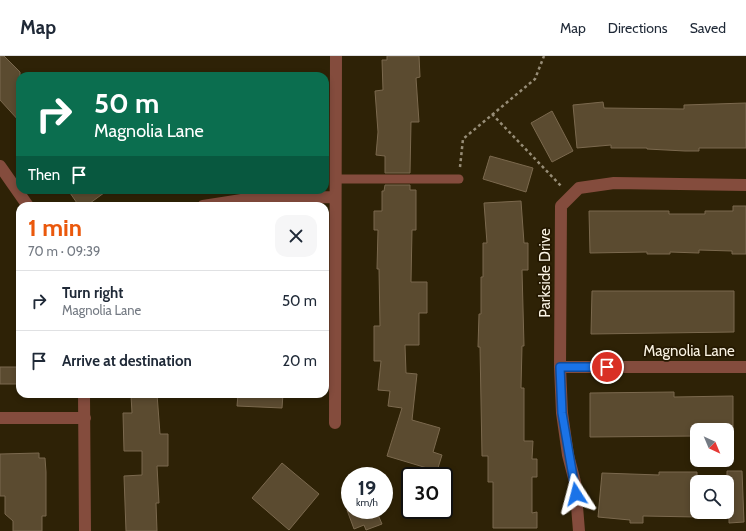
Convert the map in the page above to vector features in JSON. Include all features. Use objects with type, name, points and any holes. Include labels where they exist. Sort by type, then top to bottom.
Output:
[{"type":"street","points":[[335,423],[336,56]]},
{"type":"street","points":[[0,166],[16,189]]},
{"type":"street","name":"Parkside Drive","points":[[579,531],[575,482],[568,455],[562,413],[560,367],[561,206],[579,188],[614,184],[746,185]]},
{"type":"street","points":[[229,202],[248,199],[336,197]]},
{"type":"street","name":"Magnolia Lane","points":[[560,367],[746,367]]},
{"type":"street","points":[[84,398],[85,531]]},
{"type":"street","points":[[0,418],[85,418]]},
{"type":"lane","points":[[335,179],[459,180]]},
{"type":"path","points":[[459,180],[463,139],[535,79],[544,56]]},
{"type":"path","points":[[492,114],[571,196]]},
{"type":"building","points":[[0,56],[4,56],[20,72],[16,72],[16,118],[0,100]]},
{"type":"building","points":[[387,56],[419,56],[420,77],[416,78],[419,122],[411,122],[410,173],[385,173],[385,156],[376,155],[378,132],[375,91],[383,90],[382,60],[387,60]]},
{"type":"building","points":[[603,102],[604,108],[684,109],[684,105],[746,103],[746,148],[699,148],[699,151],[685,151],[647,148],[611,148],[611,145],[577,148],[573,105]]},
{"type":"building","points":[[552,111],[573,151],[552,162],[531,123]]},
{"type":"building","points":[[490,156],[533,168],[526,192],[483,179]]},
{"type":"building","points":[[385,185],[410,185],[410,190],[416,190],[416,230],[412,230],[411,282],[427,282],[427,313],[419,313],[419,345],[405,345],[406,373],[417,374],[412,420],[440,428],[433,452],[442,455],[438,467],[424,467],[387,456],[402,408],[388,406],[390,391],[378,390],[381,361],[374,361],[374,326],[380,326],[379,269],[377,269],[378,230],[374,230],[374,211],[382,211],[382,191],[384,191]]},
{"type":"building","points":[[71,194],[102,194],[92,202],[76,202]]},
{"type":"building","points":[[521,201],[524,243],[528,243],[528,270],[522,270],[524,346],[522,346],[521,388],[524,388],[524,441],[533,441],[532,459],[537,459],[537,477],[532,477],[532,513],[537,512],[537,528],[493,528],[493,482],[488,482],[488,456],[482,456],[480,347],[478,347],[479,314],[481,314],[481,277],[483,277],[483,243],[487,243],[484,203]]},
{"type":"building","points":[[733,206],[746,206],[746,254],[732,254],[732,251],[699,250],[699,253],[670,252],[670,254],[647,254],[647,252],[590,253],[589,211],[669,211],[669,214],[705,214],[705,211],[733,211]]},
{"type":"building","points":[[592,291],[734,291],[734,332],[591,334]]},
{"type":"building","points":[[0,367],[16,367],[16,384],[0,384]]},
{"type":"building","points":[[674,392],[674,397],[733,396],[733,423],[690,423],[690,436],[590,437],[590,393]]},
{"type":"building","points":[[131,398],[157,398],[160,434],[168,434],[168,466],[157,466],[159,503],[156,503],[157,531],[126,531],[124,476],[142,475],[142,451],[124,451],[123,413],[132,413]]},
{"type":"building","points":[[238,398],[283,398],[282,408],[237,406]]},
{"type":"building","points":[[39,453],[39,458],[45,458],[46,472],[46,516],[42,516],[42,531],[13,531],[13,521],[5,514],[5,496],[0,496],[0,454]]},
{"type":"building","points":[[282,463],[319,494],[289,530],[252,498]]},
{"type":"building","points":[[727,471],[742,471],[744,522],[729,523],[729,519],[734,519],[734,475],[727,475]]},
{"type":"building","points":[[659,472],[697,472],[697,475],[690,475],[690,517],[643,516],[643,523],[630,523],[630,520],[598,517],[602,473],[659,475]]},
{"type":"building","points":[[350,519],[380,519],[382,524],[366,530],[364,525],[354,529]]},
{"type":"route","points":[[576,494],[575,482],[568,455],[562,413],[560,367],[607,367]]}]
